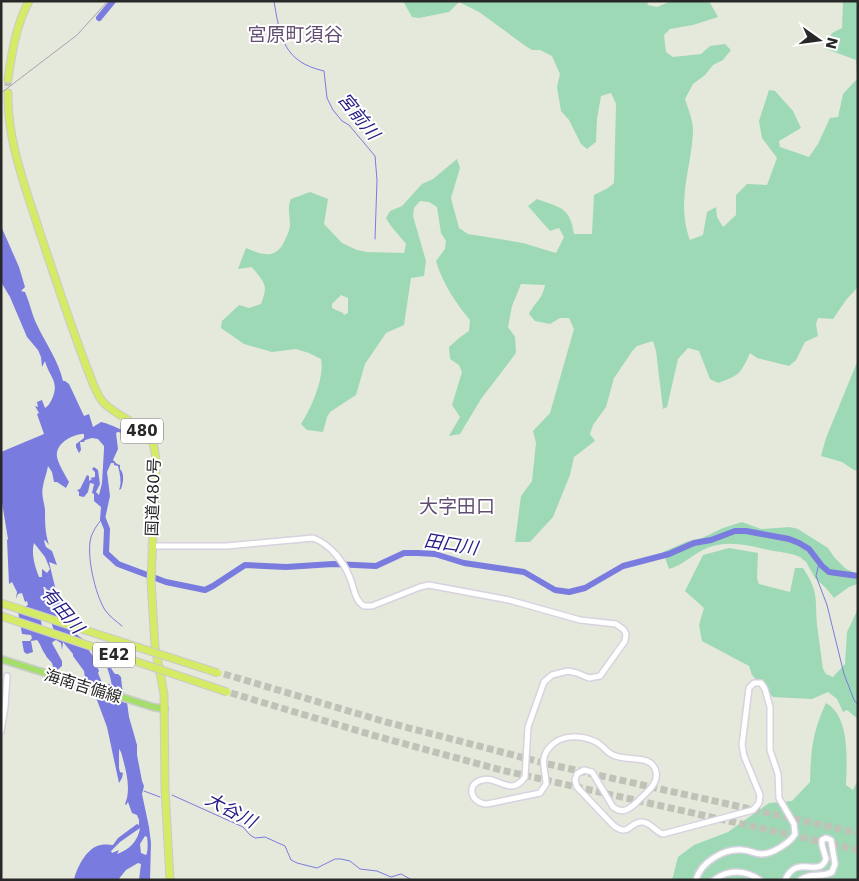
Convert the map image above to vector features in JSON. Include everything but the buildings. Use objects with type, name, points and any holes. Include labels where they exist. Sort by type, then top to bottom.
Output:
[{"type":"highway","points":[[8,78],[12,51],[19,25],[29,1]]},
{"type":"highway","name":"国道480号","points":[[8,93],[9,119],[21,172],[52,271],[94,386],[103,402],[145,433],[152,440],[155,449],[156,465],[151,575],[155,646],[165,709],[164,779],[170,880]]},
{"type":"highway","name":"E42","points":[[1,604],[221,673]]},
{"type":"highway","name":"E42","points":[[1,616],[229,693]]},
{"type":"main road","name":"海南吉備線","points":[[1,659],[153,707],[165,709]]},
{"type":"street","points":[[151,546],[216,547],[313,538],[327,546],[342,563],[347,571],[358,601],[366,607],[429,585],[509,600],[580,620],[616,624],[624,630],[626,637],[624,643],[600,676],[589,678],[577,673],[568,672],[552,675],[544,682],[527,730],[525,777],[512,786],[489,780],[479,781],[473,786],[472,794],[474,799],[480,804],[488,804],[542,792],[546,784],[543,764],[546,751],[556,742],[573,736],[594,742],[614,756],[647,761],[655,768],[654,784],[631,808],[624,811],[613,807],[592,772],[584,770],[577,774],[575,780],[577,787],[620,830],[627,830],[643,822],[663,834],[753,810],[759,803],[760,795],[743,753],[742,739],[749,688],[755,683],[763,685],[771,711],[770,750],[778,774],[780,800],[794,824],[795,834],[787,842],[770,853],[764,854],[741,849],[726,852],[705,864],[696,880]]},
{"type":"street","points":[[1,731],[7,676]]},
{"type":"street","points":[[785,880],[794,868],[803,866],[818,868],[822,865],[826,858],[822,840],[826,838],[831,840],[835,864],[832,872],[827,875],[807,875],[800,880]]},
{"type":"street","points":[[714,880],[721,876],[742,871],[752,874],[760,880]]},
{"type":"green space","points":[[403,1],[647,1],[648,5],[657,7],[671,1],[709,1],[718,17],[693,25],[670,29],[664,35],[666,52],[673,57],[701,54],[710,46],[725,44],[731,50],[723,60],[713,65],[705,75],[693,84],[685,99],[693,129],[684,199],[686,226],[690,240],[703,235],[707,212],[716,207],[717,217],[723,227],[736,215],[736,195],[747,184],[767,185],[777,158],[762,138],[759,121],[769,90],[775,91],[793,111],[801,128],[779,141],[780,147],[809,157],[818,144],[830,118],[838,117],[843,94],[857,79],[856,60],[824,48],[832,33],[842,28],[843,1],[858,1],[858,287],[833,319],[818,318],[816,324],[818,336],[805,342],[796,360],[789,366],[757,358],[750,353],[744,366],[738,373],[718,383],[710,379],[699,351],[688,348],[678,359],[667,407],[663,409],[656,351],[653,341],[637,346],[614,378],[606,407],[593,425],[590,434],[595,441],[574,457],[570,475],[553,517],[530,542],[515,542],[521,496],[532,481],[536,443],[533,431],[550,413],[574,329],[569,318],[560,318],[550,324],[535,321],[529,314],[540,298],[545,285],[521,284],[512,306],[508,327],[515,337],[516,353],[481,399],[460,434],[449,436],[460,417],[452,405],[462,372],[459,365],[450,359],[449,347],[469,331],[470,320],[450,292],[436,261],[445,249],[446,241],[441,233],[437,207],[429,202],[420,201],[414,208],[413,216],[426,261],[424,276],[411,278],[404,325],[386,333],[365,364],[356,395],[330,412],[323,432],[307,430],[301,424],[313,402],[319,384],[322,366],[321,359],[296,349],[272,352],[244,344],[221,328],[222,321],[239,305],[249,308],[261,304],[265,292],[264,284],[252,267],[238,269],[246,248],[266,254],[271,254],[279,249],[290,228],[289,208],[291,199],[310,192],[328,199],[324,224],[342,243],[357,250],[367,252],[404,253],[406,244],[386,218],[390,211],[402,206],[422,184],[433,179],[457,159],[460,168],[451,198],[459,228],[468,234],[523,243],[556,253],[564,237],[559,228],[550,231],[528,206],[537,199],[552,204],[567,213],[574,234],[592,234],[594,195],[614,183],[616,104],[611,93],[601,96],[596,142],[587,149],[581,144],[569,120],[561,111],[557,87],[560,74],[552,56],[540,50],[532,50],[479,12],[459,2],[449,12],[419,18],[412,17]],"holes":[[[341,295],[348,298],[348,313],[344,315],[332,308],[332,304]]]},
{"type":"green space","points":[[858,360],[858,471],[842,462],[821,456],[826,438]]},
{"type":"green space","points":[[742,522],[761,529],[790,527],[798,529],[828,548],[846,569],[858,574],[858,584],[849,587],[834,598],[815,578],[806,562],[800,557],[740,544],[715,545],[669,569],[663,552]]},
{"type":"green space","points":[[729,548],[758,553],[757,578],[759,584],[790,592],[795,568],[803,568],[814,589],[823,669],[826,674],[833,677],[845,664],[847,632],[858,609],[858,719],[847,710],[843,712],[837,699],[828,692],[812,699],[773,697],[752,675],[749,666],[702,641],[699,625],[704,608],[685,591],[703,555]]},
{"type":"green space","points":[[826,703],[834,709],[843,728],[847,763],[846,785],[853,790],[858,780],[858,880],[672,880],[678,857],[694,845],[728,832],[769,803],[792,801],[810,782],[813,742]]},
{"type":"shaded area","points":[[1,226],[19,267],[25,287],[21,291],[25,292],[35,321],[55,359],[63,381],[69,384],[84,416],[89,414],[93,427],[101,422],[134,436],[134,438],[131,435],[116,433],[118,449],[113,460],[120,465],[123,479],[121,489],[119,490],[121,481],[118,466],[111,463],[107,472],[110,496],[105,519],[108,526],[104,525],[100,520],[101,507],[94,501],[94,494],[92,493],[94,484],[90,483],[88,492],[84,497],[79,496],[77,490],[80,489],[87,475],[89,476],[89,481],[92,479],[90,478],[95,477],[95,472],[92,469],[94,467],[98,470],[100,484],[96,492],[99,495],[102,483],[104,446],[98,439],[92,438],[80,442],[81,450],[79,453],[76,444],[84,438],[84,434],[66,440],[59,448],[57,457],[69,482],[66,488],[54,482],[52,472],[48,466],[42,492],[49,545],[44,541],[46,547],[52,551],[57,565],[49,562],[56,591],[52,587],[75,633],[100,649],[111,669],[121,677],[137,745],[137,755],[144,786],[142,794],[151,843],[150,880],[139,880],[141,864],[138,863],[126,870],[118,880],[74,880],[80,864],[91,849],[101,845],[113,845],[118,838],[137,824],[139,825],[139,820],[137,815],[132,813],[128,802],[125,804],[128,784],[121,752],[119,749],[119,768],[120,772],[123,773],[119,783],[107,727],[94,692],[86,685],[84,671],[73,654],[63,642],[62,650],[61,643],[56,640],[52,643],[62,661],[62,666],[56,671],[37,640],[31,641],[33,652],[27,654],[24,652],[22,641],[30,641],[32,638],[31,635],[22,634],[18,611],[28,605],[27,601],[25,602],[22,593],[18,594],[16,599],[17,592],[12,582],[9,584],[8,539],[1,497],[1,452],[44,434],[37,414],[39,413],[35,406],[38,407],[37,402],[42,400],[45,408],[48,406],[55,388],[45,361],[42,367],[38,350],[27,337],[10,297],[1,282]],"holes":[[[34,543],[45,557],[50,569],[47,573],[42,569],[42,577],[39,577],[36,569]],[[43,587],[45,587],[51,598],[54,613],[45,601]],[[40,611],[51,622],[55,633],[52,636],[47,636],[45,633]],[[88,649],[94,651],[102,659],[108,669],[112,686],[110,684],[108,684],[109,687],[103,685],[96,664],[101,668]],[[140,828],[135,841],[129,847],[117,854],[119,850],[112,853],[111,851],[120,842]],[[145,836],[147,837],[147,852],[146,855],[141,853],[140,844]]]},
{"type":"waterway","points":[[99,18],[113,1]]},
{"type":"waterway","name":"宮前川","points":[[274,1],[279,26],[286,46],[292,55],[300,61],[324,71],[327,98],[333,110],[342,121],[349,125],[375,156],[377,180],[375,239]]},
{"type":"waterway","name":"田口川","points":[[103,519],[107,529],[106,553],[118,564],[166,582],[205,590],[245,565],[286,567],[333,564],[376,566],[404,553],[418,553],[435,554],[464,563],[524,572],[555,590],[569,592],[585,588],[623,566],[669,554],[694,543],[711,540],[735,531],[746,531],[789,539],[809,549],[829,572],[858,576]]},
{"type":"waterway","points":[[101,520],[91,537],[92,574],[105,610],[122,626]]},
{"type":"waterway","points":[[819,563],[816,576],[827,605],[844,674],[854,700],[858,705]]},
{"type":"waterway","name":"大谷川","points":[[144,791],[160,797]]},
{"type":"waterway","name":"大谷川","points":[[172,795],[243,827],[255,838],[265,837],[285,846],[291,860],[297,863],[317,868],[335,859],[341,859],[350,861],[360,869],[377,871],[391,877],[401,874],[412,880]]},
{"type":"tunnel","points":[[8,79],[8,93]]},
{"type":"tunnel","points":[[224,674],[386,722],[548,764],[858,833]]},
{"type":"tunnel","points":[[231,693],[372,735],[501,770],[858,850]]},
{"type":"railway","points":[[1,93],[77,35],[108,1]]},
{"type":"district","name":"宮原町須谷","points":[[295,34]]},
{"type":"district","name":"大字田口","points":[[457,506]]},
{"type":"water label","name":"有田川","points":[[63,610]]}]
